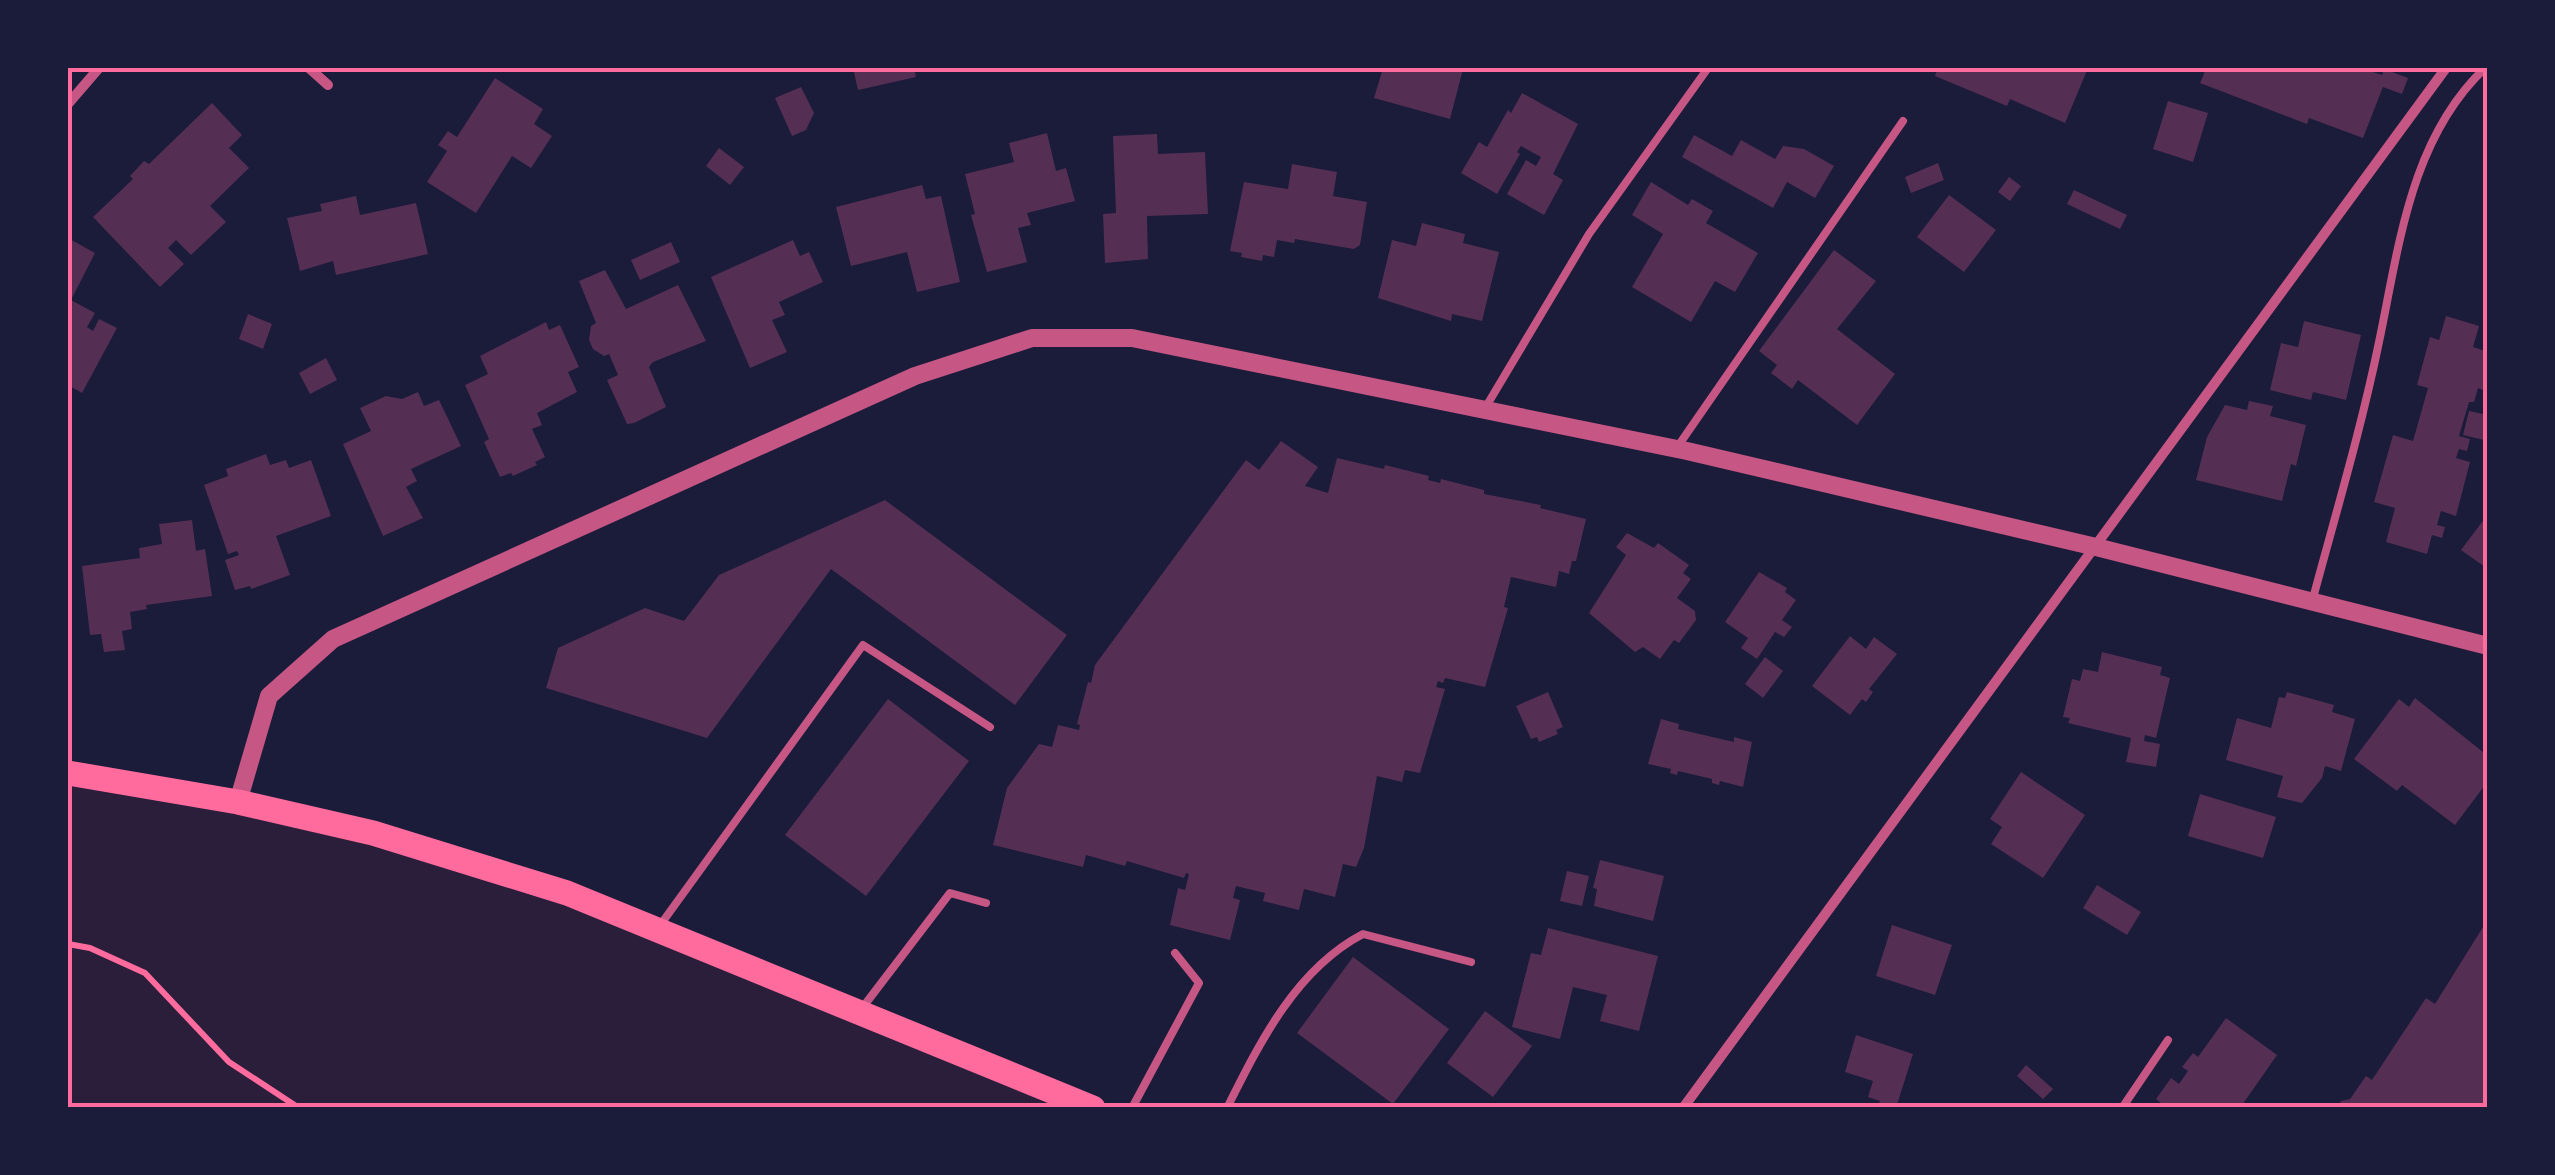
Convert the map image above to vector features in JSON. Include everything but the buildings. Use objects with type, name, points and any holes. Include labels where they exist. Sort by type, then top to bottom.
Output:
[{"type":"main road","points":[[68,773],[238,802],[373,832],[566,893],[1093,1108]]},
{"type":"street","points":[[68,104],[99,68]]},
{"type":"street","points":[[309,68],[328,85]]},
{"type":"street","points":[[1683,1108],[2446,68]]},
{"type":"street","points":[[238,802],[268,696],[333,639],[915,376],[1032,338],[1132,338],[1676,448],[2096,547],[2488,646]]},
{"type":"lane","points":[[1484,410],[1589,234],[1708,68]]},
{"type":"lane","points":[[2312,602],[2379,342],[2413,186],[2434,139],[2458,100],[2485,68]]},
{"type":"lane","points":[[1676,448],[1904,122]]},
{"type":"lane","points":[[658,928],[862,645],[990,727]]},
{"type":"lane","points":[[859,1012],[950,893],[986,902]]},
{"type":"lane","points":[[1227,1108],[1251,1060],[1305,978],[1339,947],[1363,934],[1471,962]]},
{"type":"lane","points":[[1132,1108],[1199,984],[1175,953]]},
{"type":"lane","points":[[2122,1108],[2168,1040]]},
{"type":"path","points":[[68,944],[90,948],[145,973],[229,1062],[299,1108]]},
{"type":"shaded area","points":[[68,775],[512,874],[1093,1107],[68,1107]]}]
